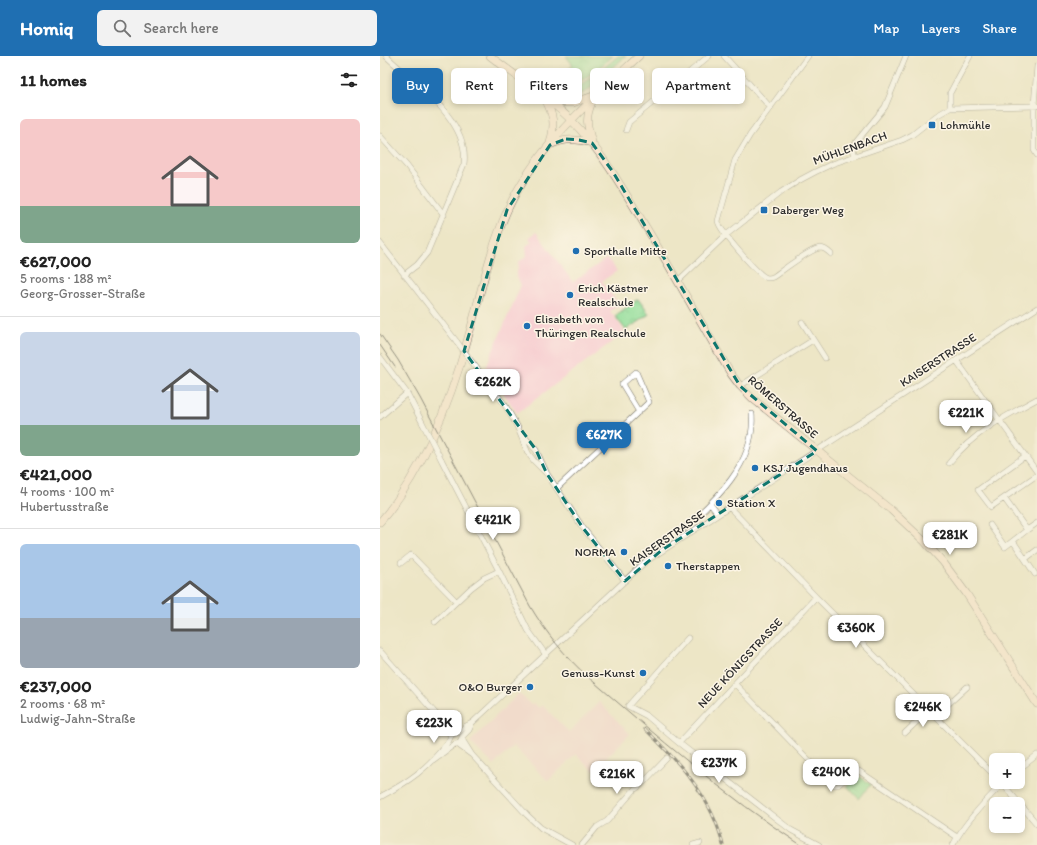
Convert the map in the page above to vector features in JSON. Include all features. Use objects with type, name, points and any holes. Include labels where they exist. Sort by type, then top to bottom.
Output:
[{"type":"main road","name":"RÖMERSTRASSE","points":[[490,56],[515,75]]},
{"type":"main road","points":[[626,68],[640,56]]},
{"type":"main road","points":[[380,522],[409,483],[440,420],[467,341],[490,260],[507,210],[534,165],[571,120],[590,101]]},
{"type":"main road","points":[[548,104],[554,121],[550,145]]},
{"type":"main road","name":"RÖMERSTRASSE","points":[[552,104],[571,120],[592,144],[613,172],[731,374],[740,386],[759,404],[816,451],[891,510],[924,541],[943,562],[966,593],[1037,704]]},
{"type":"main road","points":[[592,104],[588,113],[587,122],[592,144]]},
{"type":"main road","points":[[550,145],[568,139],[580,140],[592,144]]},
{"type":"street","points":[[386,56],[425,92],[451,119],[461,137],[465,150],[464,164],[427,253],[417,265],[404,275]]},
{"type":"street","points":[[626,130],[629,122],[709,56]]},
{"type":"street","points":[[724,56],[771,108]]},
{"type":"street","points":[[808,56],[750,135],[735,160],[718,225],[754,268],[766,278],[769,278],[811,251],[820,248],[831,254]]},
{"type":"street","points":[[855,156],[853,149],[856,142],[886,107],[906,56]]},
{"type":"street","points":[[970,56],[950,93],[950,108],[1036,106]]},
{"type":"street","points":[[1037,66],[1034,150],[1037,155]]},
{"type":"street","name":"MÜHLENBACH","points":[[678,281],[726,235],[781,192],[820,169],[902,140],[912,135],[936,116],[950,108]]},
{"type":"street","points":[[380,136],[407,166],[444,215]]},
{"type":"street","points":[[380,242],[505,405],[521,433],[528,453],[547,474],[583,528],[625,581]]},
{"type":"street","name":"KAISERSTRASSE","points":[[460,737],[466,726],[472,723],[645,562],[1037,308]]},
{"type":"street","points":[[802,322],[825,358]]},
{"type":"street","points":[[740,386],[813,340]]},
{"type":"street","points":[[380,357],[407,393],[528,630],[546,654]]},
{"type":"street","points":[[956,360],[1025,456],[1037,474],[991,507],[978,490],[1025,456]]},
{"type":"street","points":[[557,488],[639,412],[649,402],[636,372],[622,384],[639,412]]},
{"type":"street","points":[[380,417],[407,393]]},
{"type":"street","points":[[949,463],[963,447],[999,420],[1037,399]]},
{"type":"street","points":[[682,530],[711,505],[724,490],[741,463],[750,438],[753,422],[752,414]]},
{"type":"street","points":[[521,433],[536,450],[547,474]]},
{"type":"street","points":[[1004,498],[1027,530]]},
{"type":"street","points":[[711,505],[718,514]]},
{"type":"street","points":[[728,507],[989,770]]},
{"type":"street","points":[[990,525],[1005,547],[1037,523]]},
{"type":"street","points":[[1013,541],[1036,573],[1037,581]]},
{"type":"street","points":[[1025,558],[1037,550]]},
{"type":"street","points":[[401,563],[411,556],[456,601]]},
{"type":"street","points":[[435,622],[456,601],[484,578],[499,571]]},
{"type":"street","name":"NEUE KÖNIGSTRASSE","points":[[679,743],[816,597]]},
{"type":"street","points":[[688,638],[628,706],[647,716],[679,743],[791,830],[819,845]]},
{"type":"street","points":[[380,651],[444,723],[445,729],[451,737],[452,742],[472,755]]},
{"type":"street","points":[[735,684],[833,785],[838,785],[853,772],[859,772],[957,837]]},
{"type":"street","points":[[935,716],[966,687]]},
{"type":"street","points":[[905,733],[929,710]]},
{"type":"street","points":[[433,760],[454,733],[460,737],[472,755],[526,815],[541,828],[572,845]]},
{"type":"street","points":[[380,797],[408,781],[433,760],[456,744],[460,743],[460,737]]},
{"type":"street","points":[[1025,764],[1037,755]]},
{"type":"street","points":[[582,845],[597,827],[606,821],[634,790],[641,785],[667,758]]},
{"type":"street","points":[[953,845],[957,837],[997,789]]},
{"type":"street","points":[[1007,789],[1037,824]]},
{"type":"street","points":[[693,845],[700,843]]},
{"type":"highlighted area","points":[[566,139],[592,143],[613,172],[740,386],[817,451],[662,550],[625,581],[583,528],[547,474],[536,450],[464,351],[507,210],[550,145]]},
{"type":"shaded area","points":[[536,232],[573,282],[607,258],[617,271],[602,281],[619,305],[610,311],[625,332],[517,413],[486,367],[521,285],[516,277],[519,262],[527,256],[526,246],[532,242],[529,238]]},
{"type":"shaded area","points":[[519,693],[531,705],[534,703],[539,708],[542,705],[569,732],[599,702],[630,734],[593,771],[576,754],[548,781],[513,746],[494,765],[470,742]]},
{"type":"green space","points":[[566,56],[613,56],[598,68],[590,68],[590,74],[582,80],[582,68],[569,68],[573,65]]},
{"type":"green space","points":[[618,56],[626,56],[613,68],[604,68]]},
{"type":"green space","points":[[590,78],[590,89],[582,93],[582,84]]},
{"type":"green space","points":[[638,299],[649,314],[626,330],[615,316]]},
{"type":"green space","points":[[857,775],[871,784],[859,799],[847,786]]},
{"type":"tram line","points":[[380,334],[398,360],[420,398],[530,606],[556,644],[588,677],[692,765],[745,806],[801,845]]},
{"type":"tram line","points":[[380,345],[395,367]]},
{"type":"railway","points":[[645,729],[670,754],[693,781],[711,811],[723,845]]},
{"type":"place","name":"Lohmühle","points":[[932,125]]},
{"type":"place","name":"Daberger Weg","points":[[764,210]]},
{"type":"place","name":"Sporthalle Mitte","points":[[576,251]]},
{"type":"place","name":"Erich Kästner Realschule","points":[[570,295]]},
{"type":"place","name":"Elisabeth von Thüringen Realschule","points":[[527,326]]},
{"type":"place","name":"KSJ Jugendhaus","points":[[755,468]]},
{"type":"place","name":"Station X","points":[[719,503]]},
{"type":"place","name":"NORMA","points":[[624,552]]},
{"type":"place","name":"Therstappen","points":[[668,566]]},
{"type":"place","name":"Genuss-Kunst","points":[[643,673]]},
{"type":"place","name":"O&O Burger","points":[[530,687]]}]
